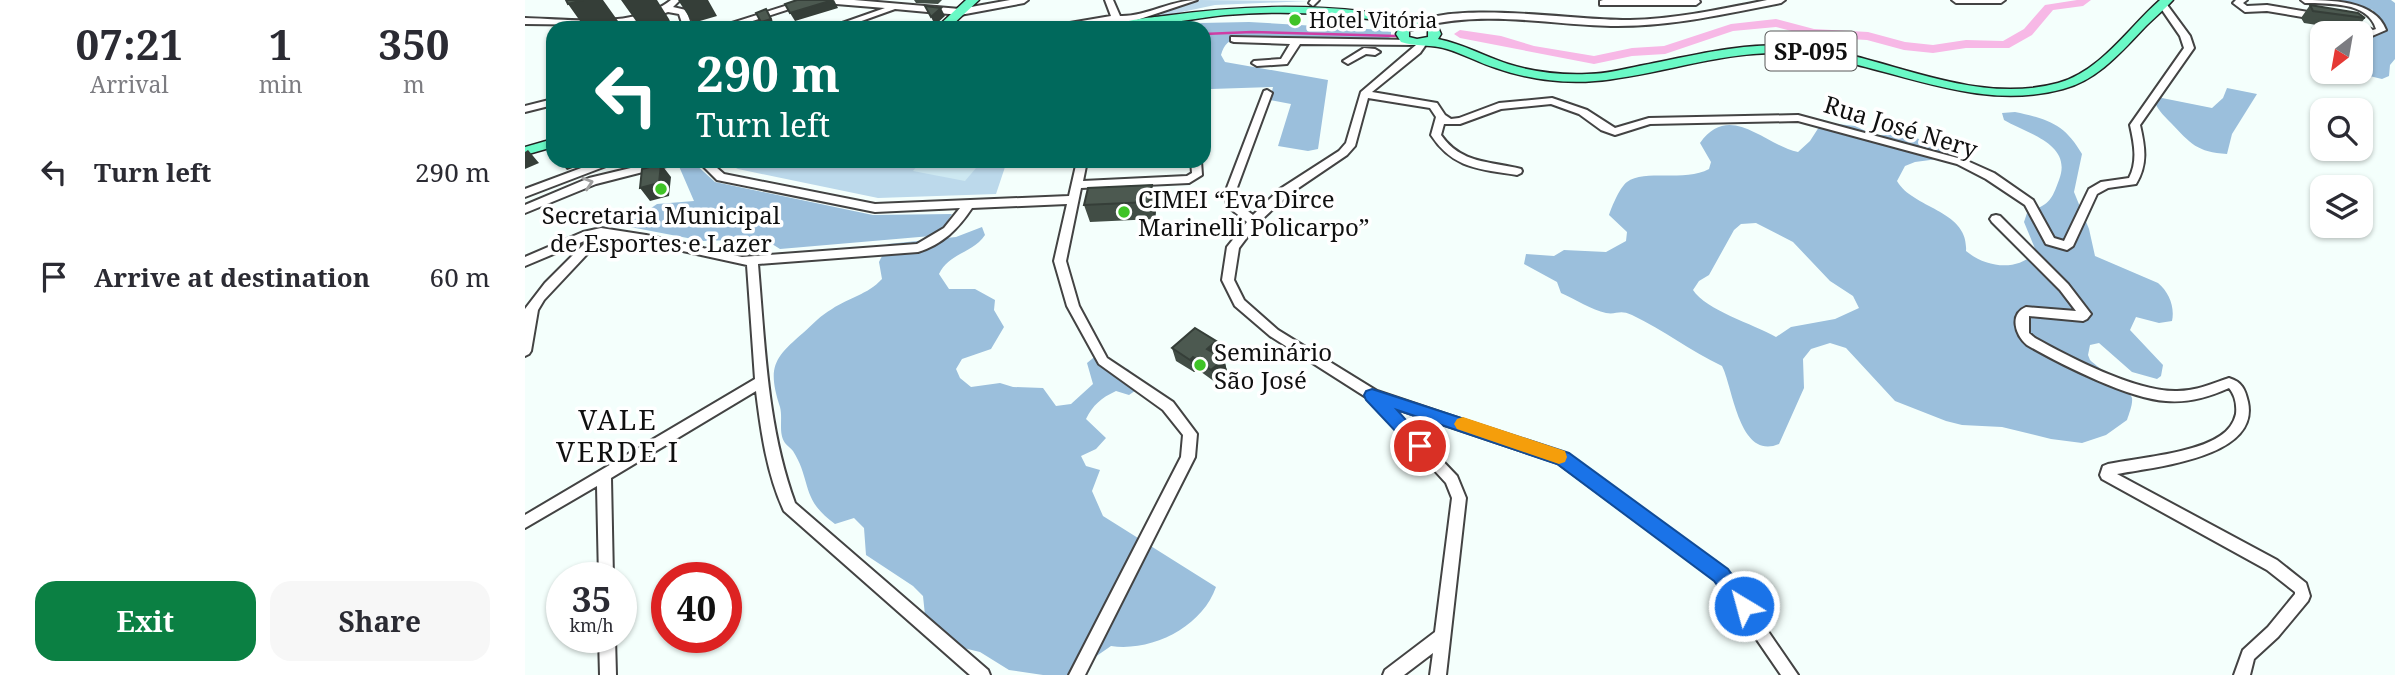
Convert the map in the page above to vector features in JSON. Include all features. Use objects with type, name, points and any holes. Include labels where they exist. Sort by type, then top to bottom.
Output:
[{"type":"main road","points":[[950,21],[973,0]]},
{"type":"main road","name":"SP-095","points":[[1131,21],[1199,11],[1314,2],[1392,15],[1447,44],[1522,72],[1568,78],[1615,74],[1738,52],[1800,50],[1849,58],[1949,86],[2004,92],[2058,87],[2081,79],[2097,69],[2162,1]]},
{"type":"main road","points":[[1175,21],[1208,14],[1265,9],[1328,9],[1382,17],[1398,24],[1402,34],[1407,27],[1425,32]]},
{"type":"main road","points":[[525,149],[546,143]]},
{"type":"street","points":[[525,21],[638,20],[651,18],[668,9],[676,0]]},
{"type":"street","points":[[744,21],[813,0]]},
{"type":"street","points":[[824,0],[960,12],[1024,0]]},
{"type":"street","points":[[856,21],[898,7],[910,0]]},
{"type":"street","points":[[1109,0],[1116,21]]},
{"type":"street","points":[[1125,21],[1193,0]]},
{"type":"street","points":[[1348,61],[1364,51],[1378,52],[1391,44],[1480,13],[1561,21],[1633,23],[1675,20],[1781,0]]},
{"type":"street","points":[[1956,0],[2001,0]]},
{"type":"street","points":[[2243,0],[2237,3],[2245,9],[2267,8],[2326,17]]},
{"type":"street","points":[[2305,0],[2344,2],[2368,9],[2380,22],[2381,30],[2372,33],[2352,21],[2339,19]]},
{"type":"street","points":[[1633,23],[1699,1]]},
{"type":"street","points":[[1603,3],[1699,1]]},
{"type":"street","name":"Rua José Nery","points":[[1441,117],[1449,121],[1460,121],[1499,106],[1552,101],[1583,112],[1615,132],[1661,120],[1798,118],[1961,162],[2011,189],[2029,203],[2050,241],[2067,246],[2093,192],[2105,185],[2132,181],[2139,172],[2140,154],[2135,125],[2189,48],[2185,36],[2162,1]]},
{"type":"street","points":[[852,21],[864,13],[867,4]]},
{"type":"street","points":[[668,9],[683,12],[685,21]]},
{"type":"street","points":[[1425,32],[1417,51],[1364,94],[1351,144],[1343,153],[1285,192],[1253,222],[1233,247],[1228,280],[1240,303],[1274,333],[1372,395],[1563,459],[1721,575],[1790,675]]},
{"type":"street","points":[[1234,39],[1391,44]]},
{"type":"street","points":[[1257,63],[1284,62],[1297,41]]},
{"type":"street","points":[[1253,222],[1231,203],[1230,193],[1267,93]]},
{"type":"street","points":[[1364,94],[1433,105],[1441,117],[1436,135],[1443,149],[1459,160],[1517,171]]},
{"type":"street","points":[[525,109],[546,104]]},
{"type":"street","points":[[525,193],[591,168]]},
{"type":"street","points":[[525,209],[593,181],[646,168]]},
{"type":"street","points":[[711,168],[721,177],[875,208],[1073,200]]},
{"type":"street","points":[[1077,675],[1188,457],[1190,434],[1168,406],[1103,360],[1073,306],[1060,261],[1080,168]]},
{"type":"street","points":[[1076,185],[1189,179],[1197,174],[1197,168]]},
{"type":"street","points":[[525,262],[580,237],[601,232],[646,239],[742,261],[918,248],[938,240],[951,230],[969,204]]},
{"type":"street","points":[[1996,219],[2064,287],[2085,314],[2026,311],[2022,315],[2022,334],[2027,340],[2155,396],[2204,394],[2229,383],[2237,388],[2244,408],[2238,424],[2225,441],[2108,470],[2107,475],[2272,565],[2301,588],[2304,596],[2273,632],[2248,655],[2242,675]]},
{"type":"street","points":[[525,351],[529,313],[540,296],[569,269],[601,232]]},
{"type":"street","points":[[752,261],[762,381],[777,477],[789,507],[982,675]]},
{"type":"street","points":[[525,522],[762,381]]},
{"type":"street","points":[[1372,395],[1452,480],[1457,489],[1459,498],[1438,675]]},
{"type":"street","points":[[604,477],[606,562]]},
{"type":"street","points":[[1391,675],[1443,636]]},
{"type":"street","points":[[607,653],[608,675]]},
{"type":"shaded area","points":[[1200,0],[1309,1],[1215,5],[1139,21],[1103,21],[1140,19]]},
{"type":"shaded area","points":[[2334,0],[2391,0],[2395,3],[2395,59],[2390,65],[2389,76],[2382,79],[2373,77],[2373,10]]},
{"type":"shaded area","points":[[1249,22],[1384,30],[1391,32],[1391,37],[1380,41],[1240,37],[1225,45],[1221,55],[1225,62],[1328,80],[1318,149],[1308,151],[1278,146],[1291,104],[1270,100],[1273,87],[1211,89],[1211,23]]},
{"type":"shaded area","points":[[2227,88],[2257,94],[2232,134],[2227,154],[2201,149],[2190,142],[2162,114],[2152,96],[2212,108],[2223,98]]},
{"type":"shaded area","points":[[2015,112],[2046,120],[2069,136],[2082,154],[2074,192],[2089,229],[2095,256],[2158,283],[2172,305],[2172,321],[2159,323],[2136,317],[2130,330],[2163,365],[2161,376],[2157,379],[2132,372],[2099,343],[2090,345],[2090,360],[2126,389],[2132,400],[2127,420],[2106,435],[2082,443],[2051,439],[2002,427],[1962,425],[1895,401],[1846,348],[1830,343],[1811,349],[1803,359],[1804,388],[1779,444],[1766,446],[1755,442],[1746,432],[1722,366],[1632,315],[1624,312],[1601,312],[1561,293],[1557,282],[1524,264],[1526,254],[1554,256],[1564,250],[1606,252],[1626,241],[1627,232],[1609,215],[1624,184],[1644,176],[1688,175],[1709,169],[1711,162],[1700,143],[1711,131],[1723,126],[1735,126],[1798,152],[1810,141],[1819,127],[1829,123],[1855,126],[1876,136],[1899,133],[1949,148],[1953,157],[1905,166],[1897,181],[1915,198],[1950,218],[1959,227],[1965,237],[1966,251],[1992,264],[2020,263],[2036,251],[2024,222],[2027,213],[2051,198],[2062,168],[2060,157],[2054,149],[2036,136],[2004,120],[2002,113]],"holes":[[[1756,223],[1793,242],[1830,281],[1853,296],[1859,308],[1835,319],[1791,327],[1776,337],[1708,304],[1693,290],[1699,281],[1709,275],[1734,230],[1741,224]]]},
{"type":"shaded area","points":[[680,168],[700,168],[715,182],[873,215],[952,214],[945,225],[931,236],[780,249],[764,239],[703,241],[625,226],[657,204],[694,201]]},
{"type":"shaded area","points":[[736,168],[1005,168],[996,194],[878,198]]},
{"type":"shaded area","points":[[915,168],[976,168],[965,181],[913,171]]},
{"type":"shaded area","points":[[982,227],[985,235],[980,241],[955,257],[939,274],[949,289],[975,289],[995,300],[994,310],[1004,327],[991,349],[962,359],[956,369],[960,378],[971,387],[1000,383],[1013,387],[1043,388],[1056,406],[1071,404],[1093,384],[1087,363],[1098,354],[1115,367],[1128,369],[1142,386],[1129,395],[1116,391],[1106,396],[1086,419],[1106,438],[1096,449],[1081,456],[1086,466],[1100,470],[1092,491],[1103,516],[1216,587],[1199,614],[1174,634],[1143,645],[1111,646],[1069,675],[1043,675],[1009,670],[980,652],[947,644],[926,625],[923,596],[913,586],[866,555],[864,528],[854,518],[835,524],[816,506],[799,462],[782,435],[774,373],[785,349],[824,314],[870,289],[882,279],[879,262],[888,244],[956,237]]},
{"type":"building","points":[[566,0],[583,0],[568,4]]},
{"type":"building","points":[[797,0],[833,0],[790,13],[785,4]]},
{"type":"building","points":[[2310,5],[2358,13],[2365,18],[2313,11]]},
{"type":"building","points":[[925,6],[941,8],[931,17]]},
{"type":"building","points":[[766,9],[771,19],[760,21],[756,13]]},
{"type":"building","points":[[661,168],[659,183],[640,188],[642,169]]},
{"type":"building","points":[[1152,185],[1149,202],[1084,205],[1088,188]]},
{"type":"building","points":[[1195,328],[1216,341],[1207,349],[1224,359],[1211,370],[1193,357],[1190,360],[1172,348]]},
{"type":"waterway","points":[[1460,34],[1594,60],[1632,52],[1665,50],[1731,28],[1776,23],[1814,33],[1868,36],[1904,46],[1933,49],[1966,44],[2005,45],[2028,32],[2049,7],[2079,4],[2085,0]]},
{"type":"waterway","points":[[1211,34],[1252,32],[1396,36]]},
{"type":"slow traffic","points":[[1463,424],[1559,457]]},
{"type":"place","name":"Hotel Vitória","points":[[1295,20]]},
{"type":"place","name":"Secretaria Municipal de Esportes e Lazer","points":[[661,189]]},
{"type":"place","name":"CIMEI “Eva Dirce Marinelli Policarpo”","points":[[1124,212]]},
{"type":"place","name":"Seminário São José","points":[[1200,365]]},
{"type":"district","name":"VALE VERDE I","points":[[618,435]]},
{"type":"route","points":[[1420,446],[1372,395],[1543,450],[1563,459],[1721,575],[1744,606]]}]
